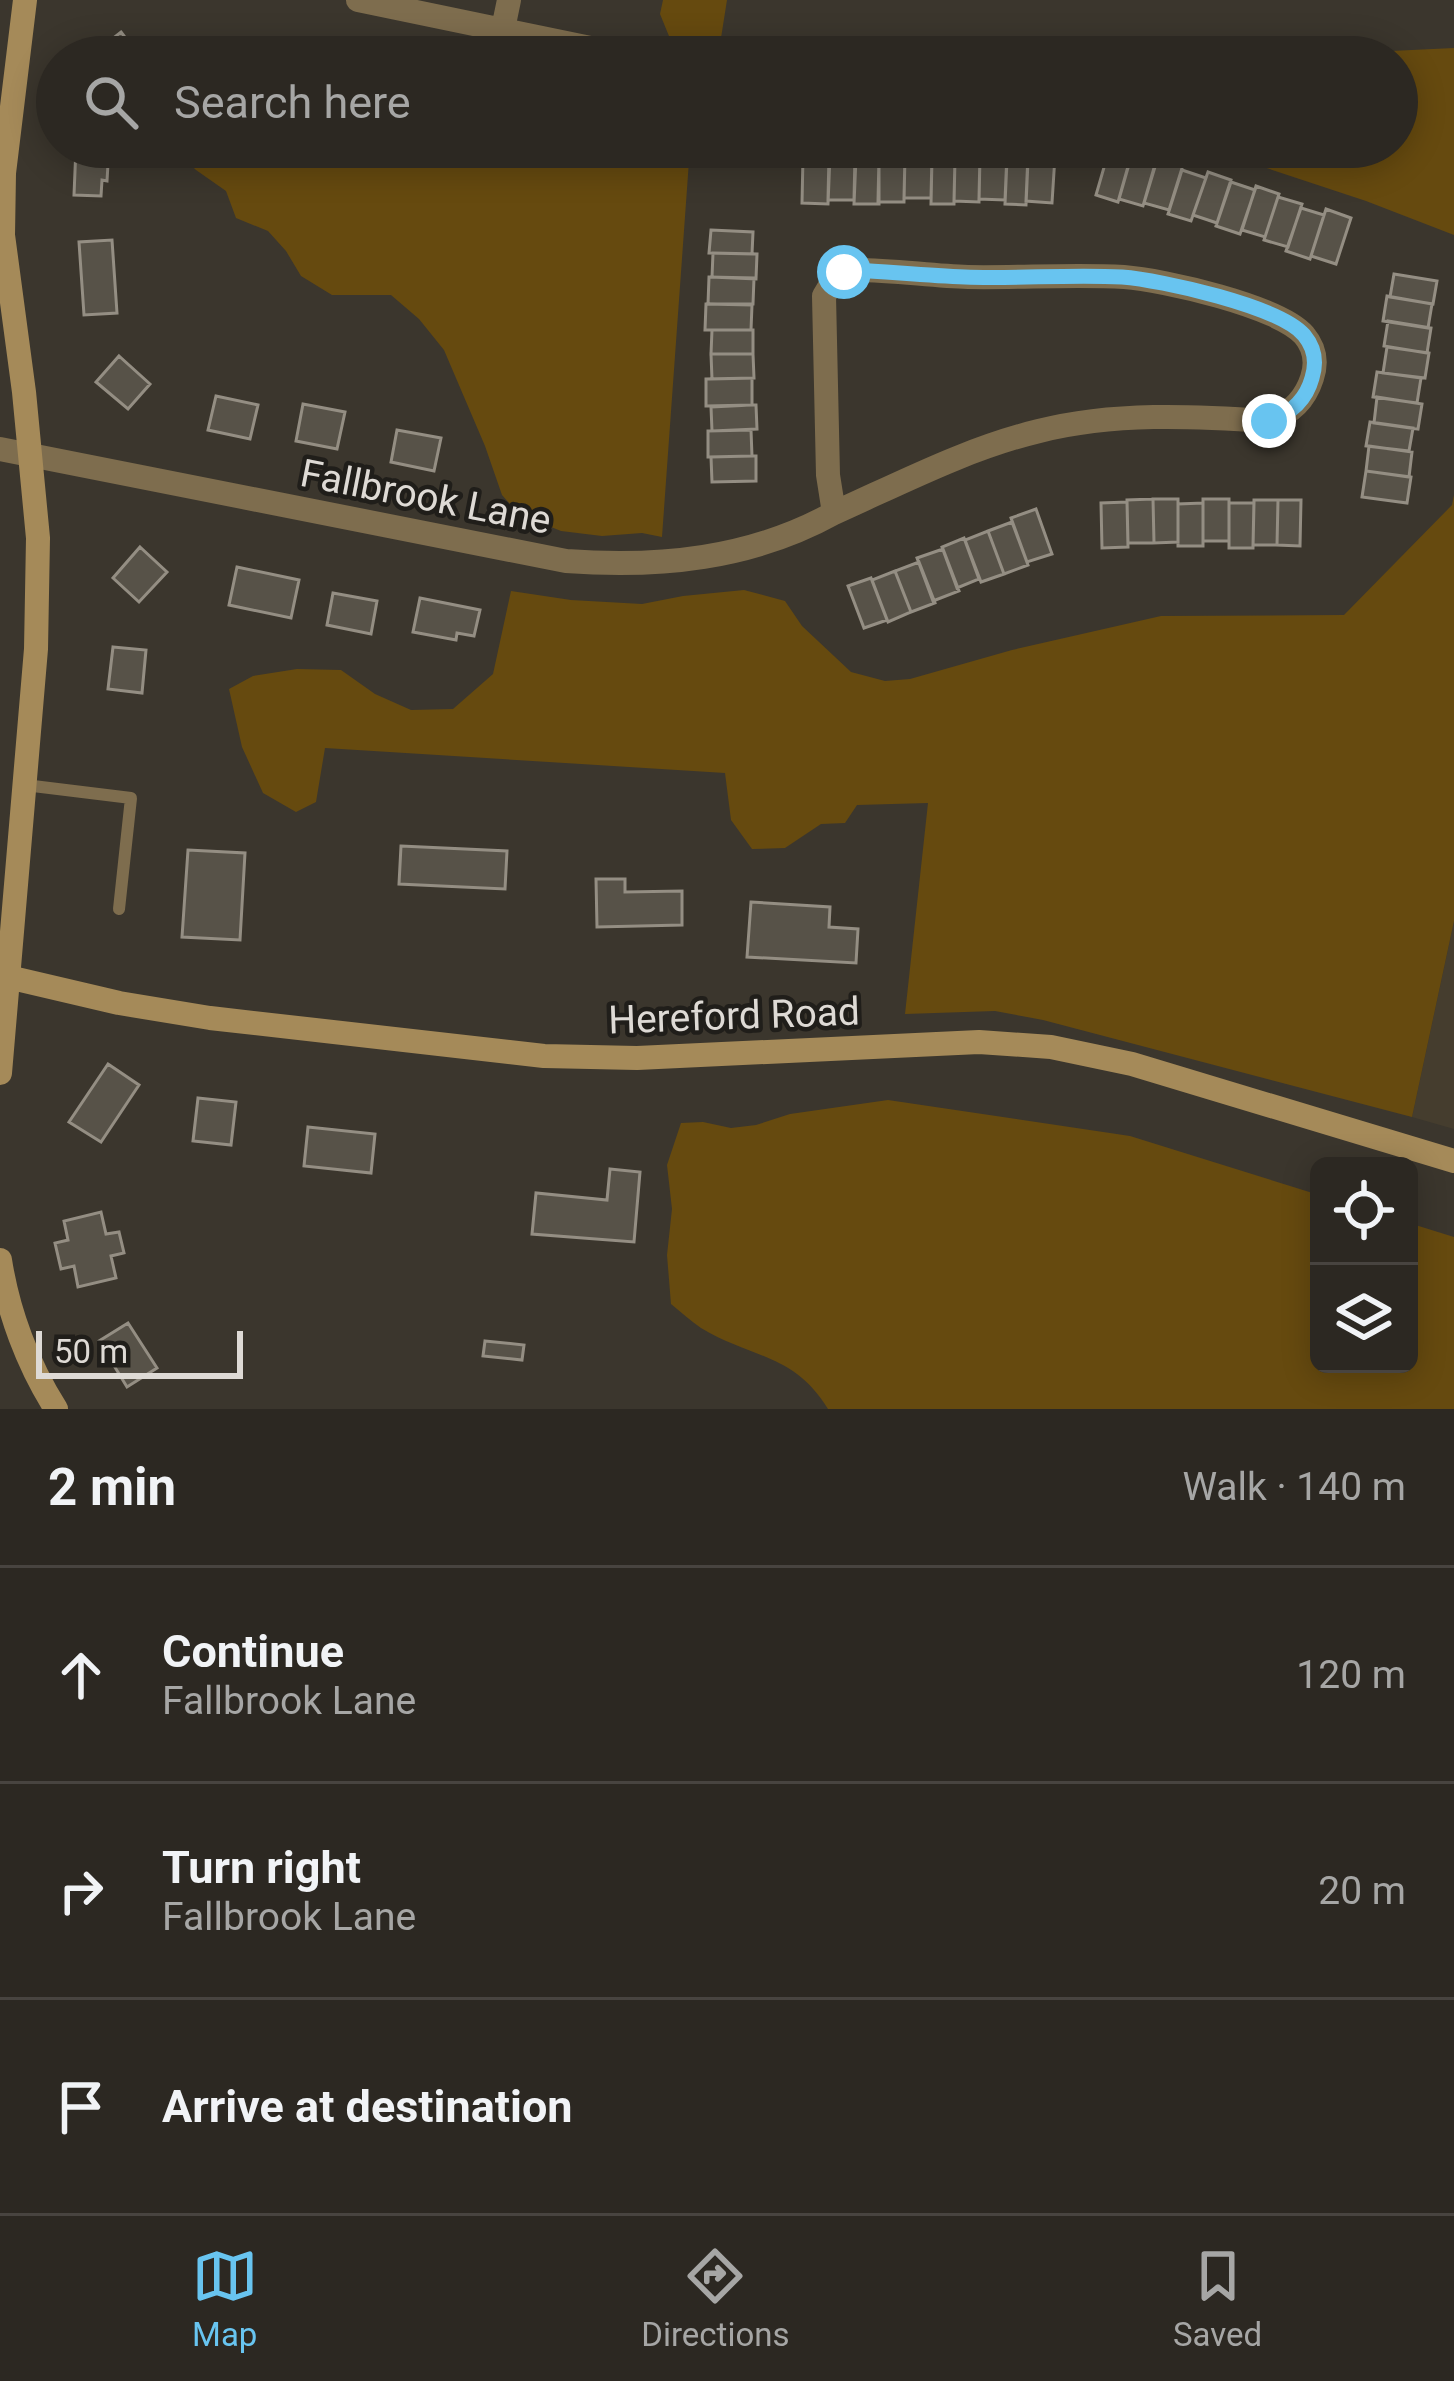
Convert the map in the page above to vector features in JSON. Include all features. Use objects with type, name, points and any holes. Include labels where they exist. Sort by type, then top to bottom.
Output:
[{"type":"street","points":[[0,1073],[4,975],[36,627],[38,538],[32,455],[3,235],[4,173],[25,0]]},
{"type":"street","points":[[358,0],[536,36]]},
{"type":"street","points":[[503,29],[509,0]]},
{"type":"street","name":"Fallbrook Lane","points":[[0,449],[566,561],[674,563],[779,538],[957,458],[1037,431],[1124,418],[1276,419],[1293,409],[1306,392],[1314,373],[1313,352],[1304,335],[1275,315],[1172,284],[1123,277],[964,277],[849,270],[830,282],[824,296],[828,475],[834,513]]},
{"type":"street","name":"Hereford Road","points":[[4,975],[119,1003],[210,1018],[544,1056],[637,1058],[979,1042],[1052,1047],[1132,1064],[1454,1161]]},
{"type":"street","points":[[0,1261],[23,1344],[56,1409]]},
{"type":"lane","points":[[23,785],[131,798],[119,909]]},
{"type":"shaded area","points":[[663,0],[727,0],[721,36],[669,36],[660,14]]},
{"type":"shaded area","points":[[1454,48],[1454,235],[1266,168],[1418,168],[1418,50]]},
{"type":"shaded area","points":[[688,168],[662,537],[561,531],[519,514],[502,495],[444,350],[419,319],[391,295],[332,295],[301,276],[268,231],[236,218],[226,191],[196,170]]},
{"type":"shaded area","points":[[1454,495],[1454,921],[1412,1117],[1043,1020],[995,1011],[905,1014],[928,803],[857,805],[845,823],[821,824],[785,848],[752,849],[731,820],[725,773],[325,748],[316,802],[296,812],[263,793],[242,747],[229,689],[253,676],[297,669],[341,670],[375,694],[411,710],[453,709],[493,674],[511,591],[642,604],[744,590],[785,601],[802,626],[851,672],[885,681],[910,679],[1161,616],[1344,615],[1452,505]]},
{"type":"shaded area","points":[[1454,921],[1454,1129],[1412,1117]]},
{"type":"shaded area","points":[[888,1100],[1130,1136],[1310,1192],[1310,1373],[1418,1373],[1418,1226],[1454,1237],[1454,1409],[828,1409],[801,1377],[701,1328],[671,1304],[667,1255],[672,1209],[667,1165],[681,1123],[731,1128]]},
{"type":"building","points":[[75,168],[108,168],[101,196],[74,195]]},
{"type":"building","points":[[803,168],[830,168],[828,204],[802,203]]},
{"type":"building","points":[[829,168],[855,168],[854,200],[828,200]]},
{"type":"building","points":[[856,168],[879,168],[879,204],[854,204]]},
{"type":"building","points":[[879,168],[905,168],[904,202],[878,202]]},
{"type":"building","points":[[905,168],[932,168],[931,198],[904,198]]},
{"type":"building","points":[[932,168],[955,168],[954,204],[931,204]]},
{"type":"building","points":[[955,168],[980,168],[979,202],[954,201]]},
{"type":"building","points":[[980,168],[1006,168],[1005,200],[979,199]]},
{"type":"building","points":[[1007,168],[1028,168],[1026,205],[1005,204]]},
{"type":"building","points":[[1027,168],[1054,168],[1052,203],[1026,201]]},
{"type":"building","points":[[1104,168],[1128,168],[1118,202],[1096,195]]},
{"type":"building","points":[[1128,168],[1154,168],[1143,206],[1119,199]]},
{"type":"building","points":[[1155,168],[1182,168],[1169,210],[1144,203]]},
{"type":"building","points":[[1182,170],[1206,178],[1191,221],[1168,214]]},
{"type":"building","points":[[1208,172],[1231,180],[1217,223],[1193,215]]},
{"type":"building","points":[[1231,182],[1255,190],[1240,234],[1216,226]]},
{"type":"building","points":[[1256,186],[1279,194],[1265,237],[1242,230]]},
{"type":"building","points":[[1278,197],[1302,204],[1288,247],[1264,240]]},
{"type":"building","points":[[1301,208],[1324,215],[1310,259],[1286,251]]},
{"type":"building","points":[[1326,209],[1351,218],[1336,264],[1311,256]]},
{"type":"building","points":[[711,230],[753,232],[752,254],[709,253]]},
{"type":"building","points":[[112,240],[117,313],[84,315],[79,242]]},
{"type":"building","points":[[713,253],[757,254],[756,279],[712,277]]},
{"type":"building","points":[[1394,274],[1437,281],[1433,304],[1390,297]]},
{"type":"building","points":[[709,277],[754,278],[753,304],[708,304]]},
{"type":"building","points":[[1387,296],[1432,304],[1428,328],[1383,321]]},
{"type":"building","points":[[706,304],[752,305],[751,330],[705,330]]},
{"type":"building","points":[[1388,321],[1431,328],[1427,353],[1384,346]]},
{"type":"building","points":[[712,330],[753,330],[753,354],[711,354]]},
{"type":"building","points":[[1387,347],[1429,353],[1425,378],[1383,373]]},
{"type":"building","points":[[711,354],[753,354],[754,378],[712,379]]},
{"type":"building","points":[[119,356],[150,384],[128,409],[96,382]]},
{"type":"building","points":[[1377,372],[1421,378],[1417,403],[1373,397]]},
{"type":"building","points":[[752,378],[752,405],[706,406],[706,379]]},
{"type":"building","points":[[216,396],[258,405],[250,439],[208,430]]},
{"type":"building","points":[[1377,397],[1422,404],[1418,429],[1374,423]]},
{"type":"building","points":[[303,404],[345,412],[337,449],[296,441]]},
{"type":"building","points":[[756,405],[757,429],[712,431],[711,407]]},
{"type":"building","points":[[1370,422],[1413,428],[1409,451],[1366,446]]},
{"type":"building","points":[[397,430],[441,438],[434,471],[391,462]]},
{"type":"building","points":[[751,430],[752,456],[708,457],[708,431]]},
{"type":"building","points":[[1369,446],[1412,452],[1409,477],[1366,471]]},
{"type":"building","points":[[756,456],[756,481],[712,482],[711,457]]},
{"type":"building","points":[[1366,471],[1411,477],[1407,503],[1362,497]]},
{"type":"building","points":[[1153,499],[1178,499],[1178,542],[1154,543]]},
{"type":"building","points":[[1153,499],[1154,543],[1128,543],[1127,500]]},
{"type":"building","points":[[1203,499],[1229,499],[1229,541],[1203,541]]},
{"type":"building","points":[[1254,500],[1278,500],[1277,545],[1253,545]]},
{"type":"building","points":[[1278,500],[1301,500],[1300,546],[1277,545]]},
{"type":"building","points":[[1127,502],[1128,547],[1102,548],[1101,503]]},
{"type":"building","points":[[1203,503],[1203,546],[1178,546],[1178,504]]},
{"type":"building","points":[[1229,503],[1254,503],[1253,548],[1229,548]]},
{"type":"building","points":[[1036,509],[1052,554],[1027,562],[1011,518]]},
{"type":"building","points":[[1012,522],[1028,565],[1004,574],[988,531]]},
{"type":"building","points":[[988,531],[1004,574],[981,582],[965,540]]},
{"type":"building","points":[[964,538],[979,579],[957,588],[942,547]]},
{"type":"building","points":[[140,547],[167,572],[139,602],[113,578]]},
{"type":"building","points":[[943,549],[959,591],[933,601],[917,558]]},
{"type":"building","points":[[919,562],[935,603],[911,612],[895,571]]},
{"type":"building","points":[[237,567],[299,580],[291,618],[229,605]]},
{"type":"building","points":[[895,571],[911,612],[888,622],[872,580]]},
{"type":"building","points":[[871,578],[887,620],[864,628],[848,586]]},
{"type":"building","points":[[333,593],[377,601],[371,634],[327,625]]},
{"type":"building","points":[[420,598],[480,610],[474,636],[457,633],[456,640],[413,632]]},
{"type":"building","points":[[113,647],[146,650],[142,693],[108,689]]},
{"type":"building","points":[[401,846],[507,851],[505,889],[399,884]]},
{"type":"building","points":[[188,850],[245,853],[240,940],[182,937]]},
{"type":"building","points":[[596,879],[625,879],[625,892],[682,891],[682,925],[597,927]]},
{"type":"building","points":[[751,902],[830,907],[829,927],[858,929],[856,963],[747,957]]},
{"type":"building","points":[[108,1064],[139,1085],[101,1142],[69,1122]]},
{"type":"building","points":[[198,1098],[236,1102],[231,1145],[193,1141]]},
{"type":"building","points":[[308,1127],[375,1134],[371,1173],[304,1166]]},
{"type":"building","points":[[610,1169],[640,1172],[634,1242],[532,1234],[536,1193],[607,1200]]},
{"type":"building","points":[[101,1212],[106,1234],[119,1232],[124,1253],[111,1256],[116,1278],[78,1287],[74,1266],[61,1269],[55,1243],[68,1240],[64,1221]]},
{"type":"building","points":[[128,1323],[157,1368],[127,1387],[99,1341]]},
{"type":"building","points":[[485,1341],[524,1345],[522,1360],[483,1356]]},
{"type":"route","points":[[844,272],[1123,277],[1172,284],[1275,315],[1304,335],[1315,362],[1301,400],[1269,421]]}]
